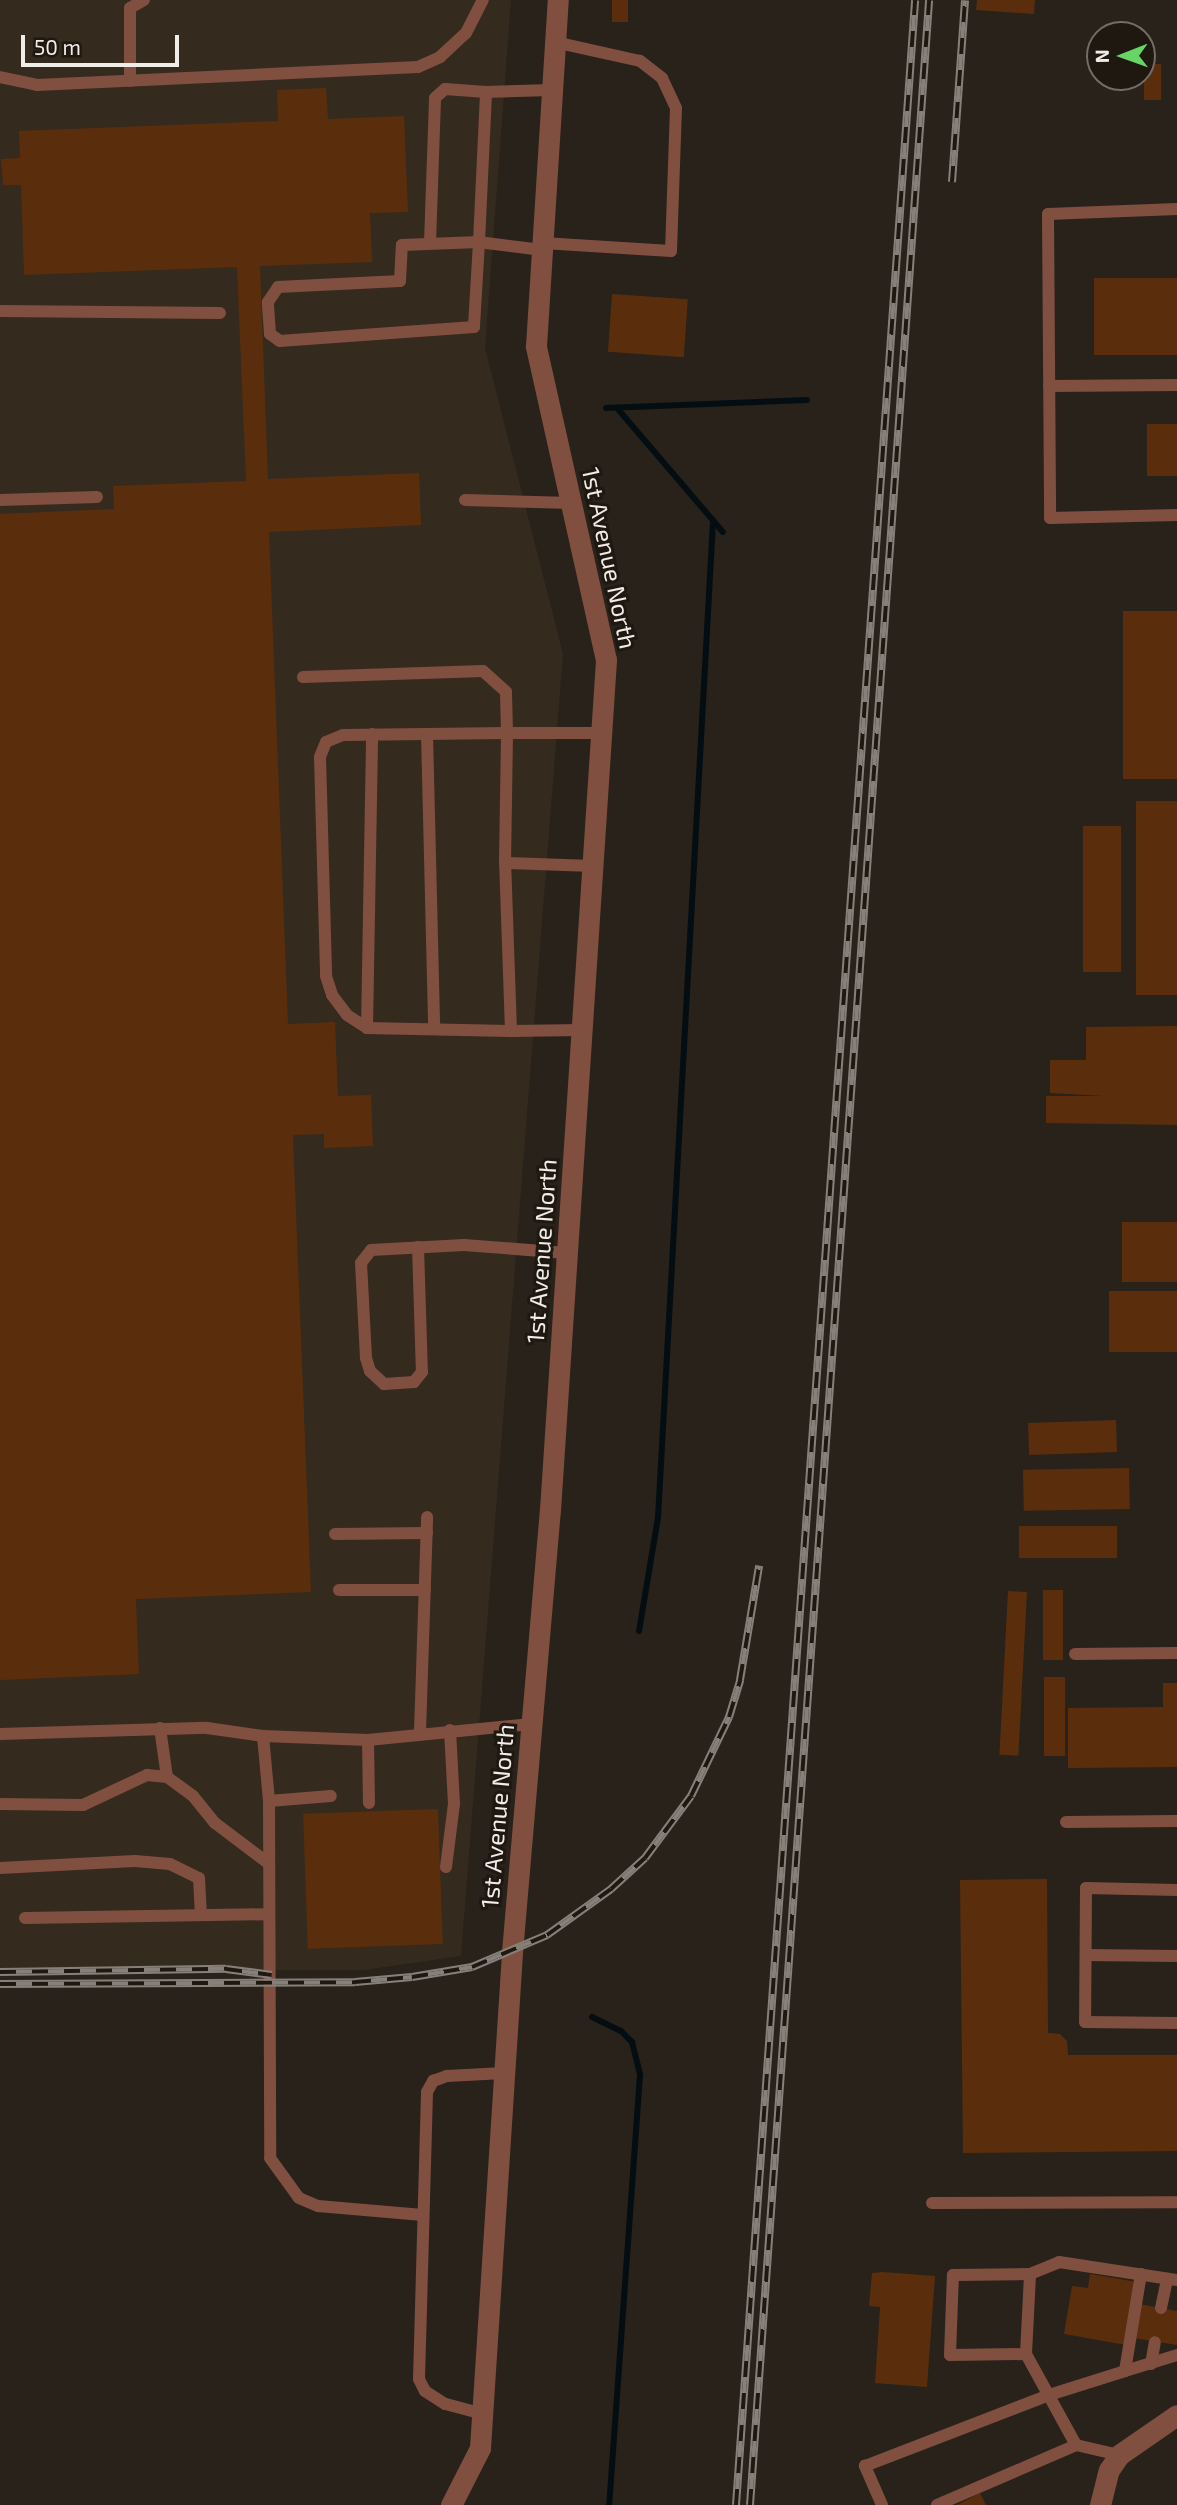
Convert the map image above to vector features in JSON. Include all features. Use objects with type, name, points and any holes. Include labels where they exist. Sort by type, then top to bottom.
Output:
[{"type":"street","name":"1st Avenue North","points":[[451,2505],[480,2448],[504,2073],[567,1253],[606,660],[536,346],[558,0]]},
{"type":"street","points":[[1100,2505],[1109,2470],[1119,2455],[1177,2415]]},
{"type":"lane","points":[[130,81],[130,8],[144,0]]},
{"type":"lane","points":[[0,77],[37,85],[418,67],[440,57],[466,33],[483,0]]},
{"type":"lane","points":[[486,92],[479,242],[474,327],[280,341],[270,334],[268,302],[278,287],[400,281],[402,245],[479,242],[671,251],[676,108],[662,78],[640,61],[555,42]]},
{"type":"lane","points":[[430,243],[435,98],[445,89],[486,92],[552,90]]},
{"type":"lane","points":[[1177,209],[1048,214],[1050,518],[1177,515]]},
{"type":"lane","points":[[0,311],[220,313]]},
{"type":"lane","points":[[1049,386],[1177,385]]},
{"type":"lane","points":[[0,500],[97,497]]},
{"type":"lane","points":[[465,500],[571,503]]},
{"type":"lane","points":[[303,677],[483,671],[506,692],[505,863],[511,1031]]},
{"type":"lane","points":[[582,1030],[367,1028],[347,1015],[332,995],[326,976],[320,757],[326,741],[343,734],[602,733]]},
{"type":"lane","points":[[367,1028],[372,734]]},
{"type":"lane","points":[[427,734],[433,1029]]},
{"type":"lane","points":[[505,863],[593,866]]},
{"type":"lane","points":[[418,1247],[422,1371],[415,1382],[384,1384],[370,1371],[366,1358],[361,1263],[370,1250],[418,1247],[464,1245],[567,1253]]},
{"type":"lane","points":[[420,1732],[427,1517]]},
{"type":"lane","points":[[334,1534],[427,1533]]},
{"type":"lane","points":[[339,1590],[425,1590]]},
{"type":"lane","points":[[1075,1654],[1177,1653]]},
{"type":"lane","points":[[0,1734],[207,1728],[263,1736],[368,1740],[420,1732],[531,1724]]},
{"type":"lane","points":[[160,1728],[167,1777]]},
{"type":"lane","points":[[446,1867],[454,1804],[450,1730]]},
{"type":"lane","points":[[263,1736],[269,1801],[270,2158],[299,2198],[317,2206],[423,2215]]},
{"type":"lane","points":[[368,1740],[369,1803]]},
{"type":"lane","points":[[0,1804],[83,1805],[147,1775],[167,1777],[193,1796],[215,1823],[268,1864]]},
{"type":"lane","points":[[269,1801],[331,1796]]},
{"type":"lane","points":[[1066,1822],[1177,1821]]},
{"type":"lane","points":[[0,1868],[135,1861],[170,1864],[199,1878],[201,1915]]},
{"type":"lane","points":[[1177,1890],[1086,1888],[1085,2022],[1177,2022]]},
{"type":"lane","points":[[25,1918],[268,1914]]},
{"type":"lane","points":[[1086,1955],[1177,1956]]},
{"type":"lane","points":[[482,2414],[445,2404],[425,2391],[419,2379],[426,2092],[433,2081],[447,2076],[504,2073]]},
{"type":"lane","points":[[932,2203],[1177,2202]]},
{"type":"lane","points":[[1026,2354],[950,2355],[953,2275],[1030,2274],[1059,2262],[1172,2279],[1161,2308]]},
{"type":"lane","points":[[1030,2274],[1026,2354],[1076,2445]]},
{"type":"lane","points":[[1125,2371],[1141,2274]]},
{"type":"lane","points":[[1151,2364],[1155,2342]]},
{"type":"lane","points":[[882,2505],[865,2466],[1049,2395],[1177,2355]]},
{"type":"lane","points":[[937,2505],[1076,2445],[1119,2455]]},
{"type":"shaded area","points":[[0,0],[511,0],[485,348],[563,654],[461,1956],[364,1970],[0,1970]]},
{"type":"building","points":[[612,0],[628,0],[628,22],[612,22]]},
{"type":"building","points":[[977,0],[1035,0],[1034,14],[976,10]]},
{"type":"building","points":[[1156,64],[1161,64],[1161,100],[1144,100],[1144,91],[1156,91]]},
{"type":"building","points":[[326,88],[328,119],[404,116],[408,212],[370,213],[372,262],[260,266],[268,479],[419,473],[421,525],[269,532],[288,1024],[335,1022],[338,1096],[371,1095],[373,1146],[324,1148],[324,1134],[293,1135],[311,1592],[136,1599],[139,1674],[0,1680],[0,514],[114,509],[113,486],[246,481],[237,267],[24,275],[21,185],[3,185],[1,159],[20,158],[19,131],[278,121],[277,90]]},
{"type":"building","points":[[1094,278],[1177,278],[1177,355],[1094,355]]},
{"type":"building","points":[[612,294],[688,299],[684,357],[608,352]]},
{"type":"building","points":[[1147,424],[1177,424],[1177,476],[1147,476]]},
{"type":"building","points":[[1123,611],[1177,611],[1177,779],[1123,779]]},
{"type":"building","points":[[1136,801],[1177,801],[1177,995],[1136,995]]},
{"type":"building","points":[[1083,826],[1121,826],[1121,972],[1083,972]]},
{"type":"building","points":[[1177,1026],[1177,1125],[1046,1123],[1046,1096],[1103,1096],[1050,1093],[1050,1060],[1086,1060],[1086,1027]]},
{"type":"building","points":[[1122,1222],[1177,1222],[1177,1282],[1122,1282]]},
{"type":"building","points":[[1109,1291],[1177,1291],[1177,1352],[1109,1352]]},
{"type":"building","points":[[1116,1420],[1117,1452],[1029,1455],[1028,1423]]},
{"type":"building","points":[[1129,1468],[1130,1509],[1024,1511],[1023,1470]]},
{"type":"building","points":[[1019,1526],[1117,1526],[1117,1558],[1019,1558]]},
{"type":"building","points":[[1043,1590],[1063,1590],[1063,1660],[1043,1660]]},
{"type":"building","points":[[1008,1591],[1027,1592],[1018,1756],[999,1755]]},
{"type":"building","points":[[1044,1677],[1065,1677],[1065,1756],[1044,1756]]},
{"type":"building","points":[[1163,1683],[1177,1683],[1177,1767],[1068,1768],[1068,1708],[1163,1707]]},
{"type":"building","points":[[438,1809],[443,1944],[308,1949],[303,1814]]},
{"type":"building","points":[[1047,1879],[1048,2033],[1060,2034],[1067,2041],[1068,2055],[1177,2055],[1177,2151],[963,2153],[960,1880]]},
{"type":"building","points":[[872,2273],[935,2276],[927,2387],[875,2383],[880,2307],[869,2306]]},
{"type":"building","points":[[1090,2274],[1137,2282],[1126,2345],[1064,2334],[1072,2286],[1088,2288]]},
{"type":"building","points":[[1139,2304],[1177,2311],[1177,2345],[1134,2338]]},
{"type":"building","points":[[980,2493],[986,2505],[957,2505]]},
{"type":"waterway","points":[[606,408],[807,400]]},
{"type":"waterway","points":[[617,408],[723,532]]},
{"type":"waterway","points":[[639,1631],[658,1518],[713,521]]},
{"type":"waterway","points":[[592,2017],[621,2031],[632,2042],[640,2075],[609,2505]]},
{"type":"railway","points":[[736,2505],[915,0]]},
{"type":"railway","points":[[750,2505],[929,0]]},
{"type":"railway","points":[[952,182],[965,0]]},
{"type":"railway","points":[[0,1984],[355,1982],[412,1977],[472,1967],[547,1935],[611,1889],[645,1858],[691,1796],[729,1717],[740,1680],[759,1566]]},
{"type":"railway","points":[[0,1972],[226,1969],[272,1975]]}]
